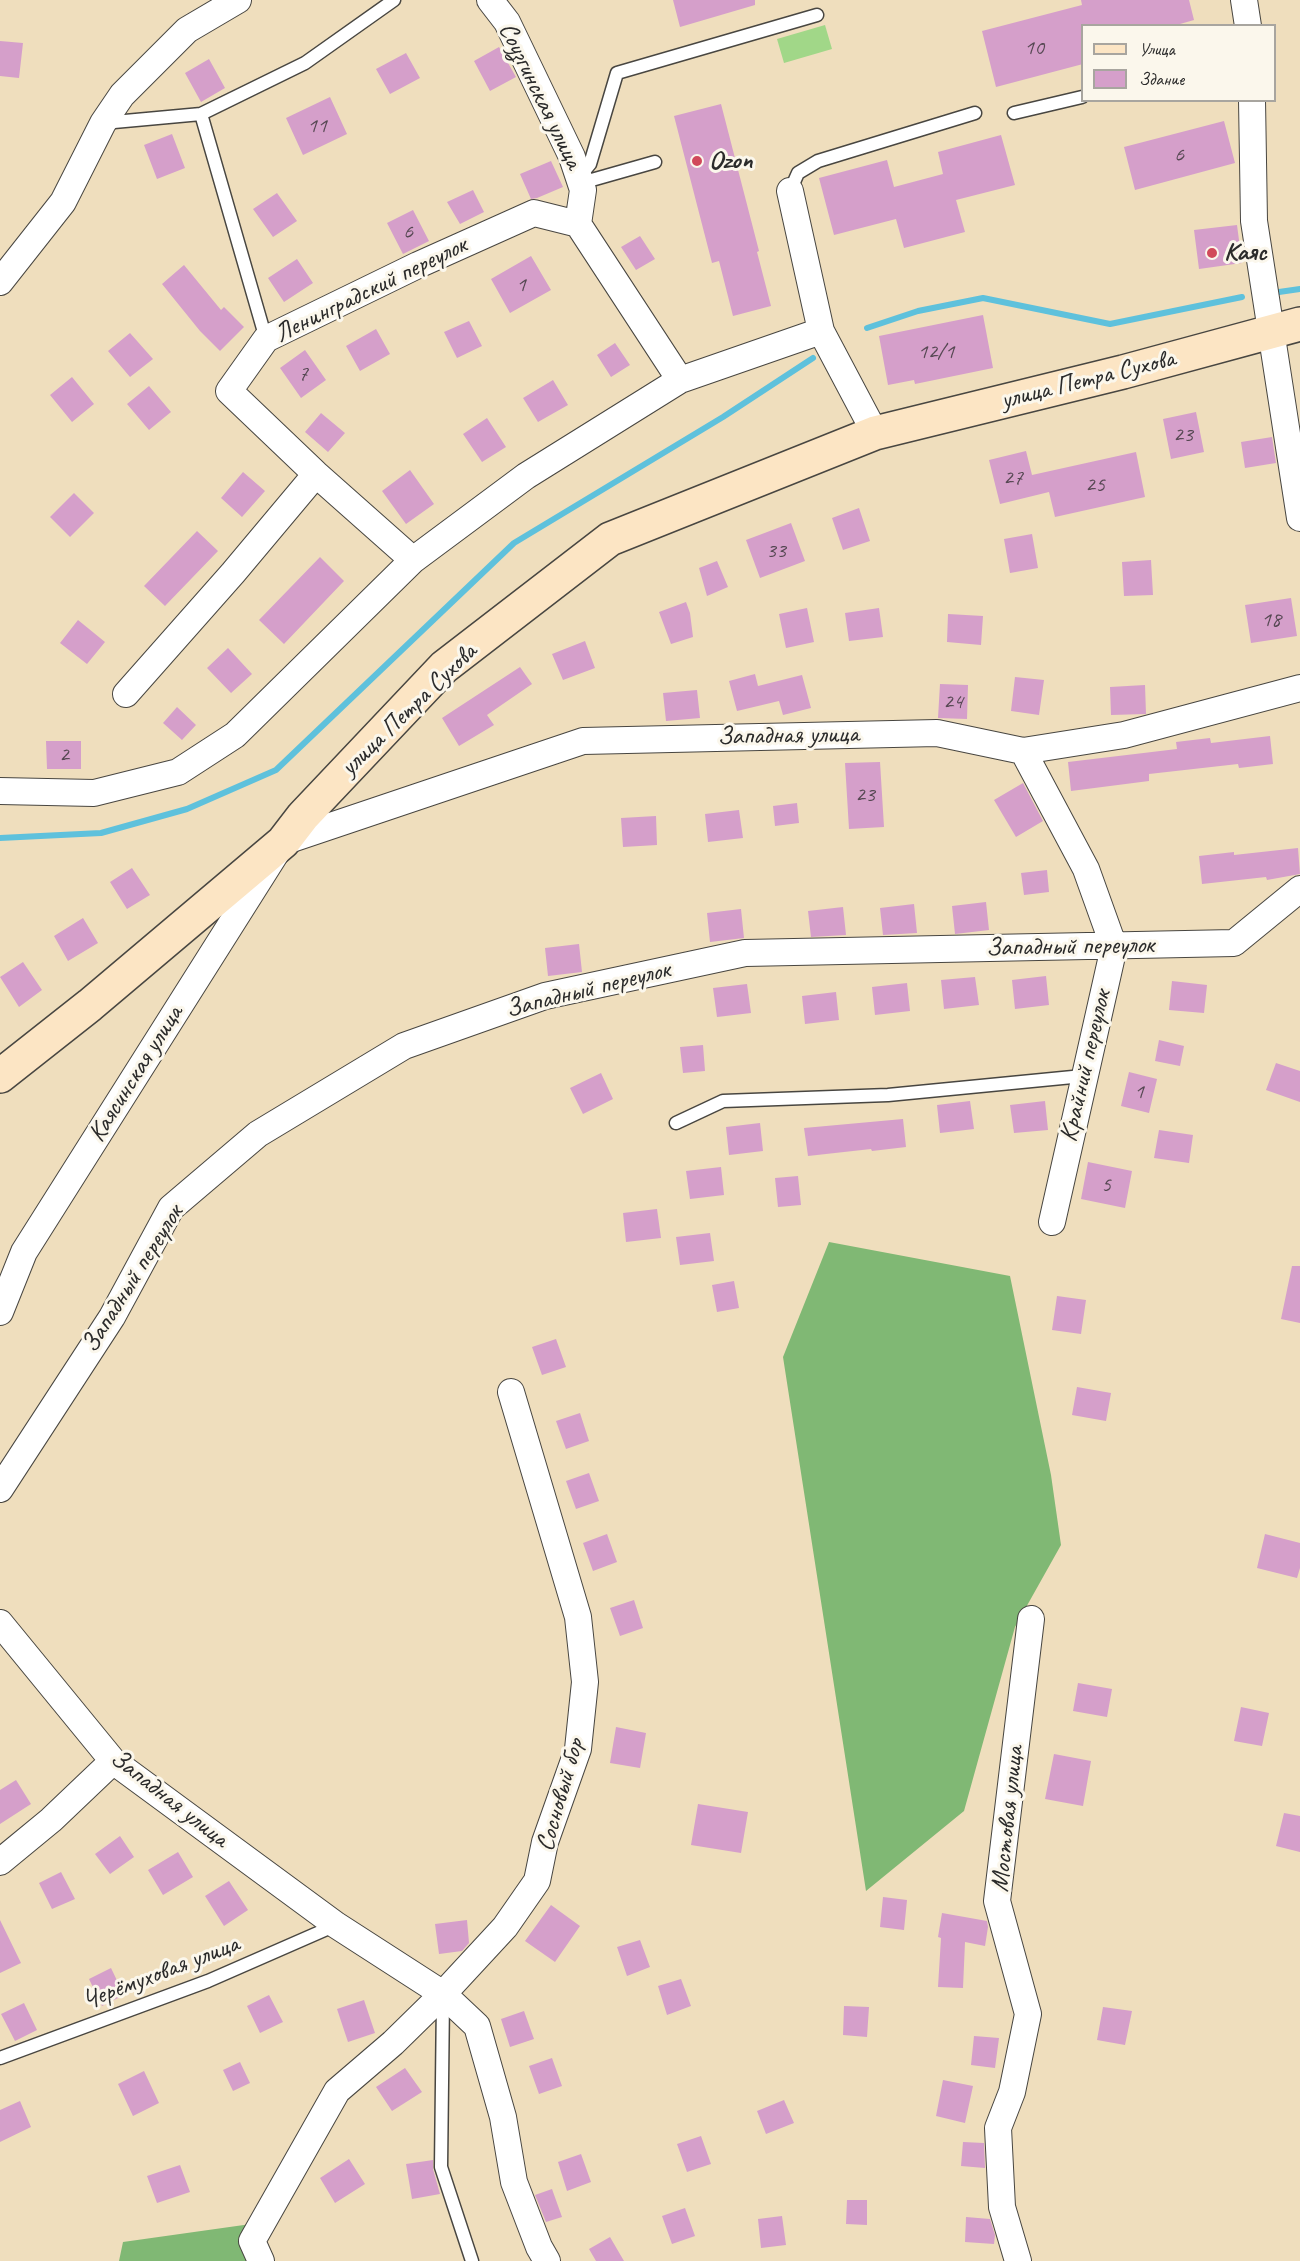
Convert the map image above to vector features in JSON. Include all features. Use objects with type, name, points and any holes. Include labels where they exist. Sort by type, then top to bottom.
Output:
[{"type":"street","points":[[0,282],[63,202],[103,123],[122,95],[188,30],[238,0]]},
{"type":"street","name":"Соузгинская улица","points":[[490,0],[507,22],[572,157],[583,190],[578,224]]},
{"type":"street","points":[[1244,0],[1248,24]]},
{"type":"street","points":[[1252,102],[1254,221],[1285,328],[1300,518]]},
{"type":"street","points":[[790,191],[821,332],[875,433]]},
{"type":"street","name":"Ленинградский переулок","points":[[413,560],[316,474],[229,391],[266,339],[418,264],[534,213],[578,224]]},
{"type":"street","points":[[578,224],[680,380]]},
{"type":"street","name":"улица Петра Сухова","points":[[0,1076],[90,1005],[283,842],[303,816],[444,667],[609,538],[875,433],[1123,372],[1285,328]]},
{"type":"street","points":[[0,791],[94,793],[177,772],[235,735],[413,560],[526,476],[680,380],[821,332]]},
{"type":"street","points":[[126,694],[233,573],[316,474]]},
{"type":"street","name":"Западная улица","points":[[283,842],[583,741],[937,733],[1023,751],[1124,735],[1300,688]]},
{"type":"street","points":[[1023,751],[1086,869],[1114,946]]},
{"type":"street","name":"Каясинская улица","points":[[0,1312],[24,1252],[283,842]]},
{"type":"street","name":"Западный переулок","points":[[0,1489],[112,1317],[171,1208],[258,1134],[404,1046],[545,996],[745,953],[1234,943],[1300,889]]},
{"type":"street","name":"Крайний переулок","points":[[1052,1222],[1114,946]]},
{"type":"street","name":"Сосновый бор","points":[[261,2261],[252,2241],[337,2091],[393,2043],[443,1994],[505,1927],[537,1881],[545,1842],[578,1749],[585,1682],[578,1617],[511,1392]]},
{"type":"street","name":"Мостовая улица","points":[[1018,2261],[1002,2206],[998,2128],[1012,2092],[1028,2014],[997,1901],[1031,1619]]},
{"type":"street","name":"Западная улица","points":[[0,1623],[113,1761],[336,1925]]},
{"type":"street","points":[[0,1862],[51,1820],[113,1761]]},
{"type":"street","points":[[336,1925],[443,1994],[477,2026],[503,2117],[514,2182],[539,2247],[547,2261]]},
{"type":"lane","points":[[103,123],[201,114],[305,63],[394,0]]},
{"type":"lane","points":[[580,180],[590,164],[617,73],[817,15]]},
{"type":"lane","points":[[1014,114],[1081,97]]},
{"type":"lane","points":[[790,191],[798,173],[818,161],[975,113]]},
{"type":"lane","points":[[201,114],[266,339]]},
{"type":"lane","points":[[580,180],[655,162]]},
{"type":"lane","points":[[676,1123],[723,1101],[888,1095],[1083,1076]]},
{"type":"lane","name":"Черёмуховая улица","points":[[0,2058],[208,1981],[336,1925]]},
{"type":"lane","points":[[443,1994],[441,2167],[472,2261]]},
{"type":"green space","points":[[825,25],[832,49],[784,63],[777,39]]},
{"type":"green space","points":[[829,1242],[1010,1276],[1051,1475],[1061,1545],[1015,1627],[964,1811],[866,1891],[783,1357]]},
{"type":"green space","points":[[258,2223],[268,2261],[119,2261],[123,2242]]},
{"type":"building","points":[[673,0],[755,0],[755,5],[680,27]]},
{"type":"building","points":[[1081,0],[1189,0],[1194,20],[1180,24],[1081,24],[1081,65],[996,87],[982,31],[1082,5]]},
{"type":"building","points":[[0,41],[23,43],[19,78],[0,76]]},
{"type":"building","points":[[499,47],[516,77],[490,91],[474,61]]},
{"type":"building","points":[[406,53],[420,78],[390,94],[376,69]]},
{"type":"building","points":[[209,59],[225,88],[201,102],[185,73]]},
{"type":"building","points":[[330,97],[347,134],[303,155],[286,118]]},
{"type":"building","points":[[721,104],[771,306],[733,316],[719,261],[712,263],[674,116]]},
{"type":"building","points":[[1224,121],[1235,163],[1135,190],[1124,147]]},
{"type":"building","points":[[172,134],[185,168],[157,179],[144,145]]},
{"type":"building","points":[[1001,135],[1015,185],[956,200],[965,232],[904,248],[896,219],[834,235],[819,178],[887,160],[894,187],[943,174],[938,152]]},
{"type":"building","points":[[551,161],[563,187],[531,199],[520,174]]},
{"type":"building","points":[[473,190],[484,212],[460,224],[447,202]]},
{"type":"building","points":[[277,193],[297,221],[273,237],[253,209]]},
{"type":"building","points":[[413,210],[429,241],[403,254],[387,223]]},
{"type":"building","points":[[1237,225],[1242,263],[1199,269],[1194,230]]},
{"type":"building","points":[[640,236],[655,259],[636,270],[621,247]]},
{"type":"building","points":[[531,256],[551,290],[510,313],[491,279]]},
{"type":"building","points":[[297,259],[313,283],[284,302],[268,278]]},
{"type":"building","points":[[184,265],[221,310],[224,307],[244,327],[220,351],[200,331],[162,284]]},
{"type":"building","points":[[983,315],[993,368],[915,384],[914,380],[888,385],[879,336]]},
{"type":"building","points":[[469,321],[482,346],[457,358],[444,332]]},
{"type":"building","points":[[376,329],[390,354],[360,371],[346,346]]},
{"type":"building","points":[[130,333],[153,359],[130,377],[108,351]]},
{"type":"building","points":[[615,343],[630,365],[611,377],[597,355]]},
{"type":"building","points":[[305,350],[326,380],[301,398],[280,368]]},
{"type":"building","points":[[72,377],[94,404],[72,422],[50,395]]},
{"type":"building","points":[[553,380],[568,405],[538,422],[523,398]]},
{"type":"building","points":[[149,386],[171,412],[149,430],[127,404]]},
{"type":"building","points":[[1196,412],[1204,452],[1171,459],[1163,419]]},
{"type":"building","points":[[321,413],[345,433],[328,452],[305,432]]},
{"type":"building","points":[[487,418],[506,447],[482,462],[463,434]]},
{"type":"building","points":[[1272,437],[1276,463],[1245,468],[1241,442]]},
{"type":"building","points":[[1026,451],[1032,475],[1136,452],[1145,497],[1055,517],[1049,492],[1000,504],[989,460]]},
{"type":"building","points":[[410,470],[434,504],[406,524],[382,491]]},
{"type":"building","points":[[243,472],[265,491],[242,517],[221,498]]},
{"type":"building","points":[[74,493],[94,513],[70,537],[50,517]]},
{"type":"building","points":[[859,508],[870,541],[843,550],[832,518]]},
{"type":"building","points":[[791,523],[805,561],[760,578],[746,540]]},
{"type":"building","points":[[197,531],[218,551],[165,606],[144,586]]},
{"type":"building","points":[[1032,534],[1038,568],[1010,573],[1004,539]]},
{"type":"building","points":[[320,557],[344,581],[284,644],[259,620]]},
{"type":"building","points":[[1151,560],[1153,595],[1124,596],[1122,562]]},
{"type":"building","points":[[717,561],[728,587],[707,596],[699,568]]},
{"type":"building","points":[[1291,598],[1297,636],[1251,643],[1245,605]]},
{"type":"building","points":[[686,602],[693,637],[671,644],[659,612]]},
{"type":"building","points":[[807,608],[814,642],[786,648],[779,614]]},
{"type":"building","points":[[879,608],[883,637],[849,641],[845,613]]},
{"type":"building","points":[[948,614],[983,616],[981,645],[947,642]]},
{"type":"building","points":[[78,620],[105,642],[87,664],[60,643]]},
{"type":"building","points":[[585,641],[595,668],[563,680],[552,654]]},
{"type":"building","points":[[228,648],[252,674],[231,693],[207,668]]},
{"type":"building","points":[[520,667],[532,684],[487,715],[494,725],[459,746],[442,718]]},
{"type":"building","points":[[755,674],[758,686],[802,675],[811,708],[783,715],[779,701],[737,711],[729,681]]},
{"type":"building","points":[[1015,677],[1044,680],[1039,715],[1011,711]]},
{"type":"building","points":[[940,684],[968,685],[967,719],[938,718]]},
{"type":"building","points":[[1145,685],[1146,714],[1111,715],[1110,687]]},
{"type":"building","points":[[697,690],[700,718],[666,721],[663,693]]},
{"type":"building","points":[[177,707],[196,725],[182,740],[163,723]]},
{"type":"building","points":[[1270,736],[1273,764],[1239,768],[1238,764],[1149,774],[1149,781],[1071,791],[1068,762],[1177,749],[1176,742],[1210,738],[1211,743]]},
{"type":"building","points":[[46,741],[81,741],[81,769],[47,769]]},
{"type":"building","points":[[880,762],[884,827],[849,829],[845,763]]},
{"type":"building","points":[[1023,783],[1043,821],[1016,837],[994,800]]},
{"type":"building","points":[[797,803],[799,823],[775,826],[773,806]]},
{"type":"building","points":[[739,810],[743,838],[708,842],[705,814]]},
{"type":"building","points":[[656,816],[657,845],[623,847],[621,818]]},
{"type":"building","points":[[1298,848],[1300,874],[1267,880],[1266,877],[1202,884],[1199,856],[1234,852],[1234,855]]},
{"type":"building","points":[[132,868],[150,895],[127,909],[110,882]]},
{"type":"building","points":[[1047,870],[1049,892],[1024,895],[1021,873]]},
{"type":"building","points":[[986,902],[989,930],[955,934],[952,906]]},
{"type":"building","points":[[914,904],[917,933],[883,935],[880,908]]},
{"type":"building","points":[[843,907],[846,935],[811,937],[808,911]]},
{"type":"building","points":[[741,909],[744,938],[710,942],[707,913]]},
{"type":"building","points":[[83,918],[98,943],[68,961],[54,936]]},
{"type":"building","points":[[579,944],[582,972],[548,976],[545,948]]},
{"type":"building","points":[[23,962],[42,990],[19,1007],[0,977]]},
{"type":"building","points":[[1046,976],[1049,1005],[1015,1009],[1012,980]]},
{"type":"building","points":[[975,977],[979,1005],[944,1009],[941,980]]},
{"type":"building","points":[[1172,981],[1207,985],[1204,1013],[1169,1010]]},
{"type":"building","points":[[907,983],[910,1011],[875,1015],[872,987]]},
{"type":"building","points":[[747,984],[751,1013],[717,1017],[713,988]]},
{"type":"building","points":[[836,992],[839,1020],[805,1024],[802,996]]},
{"type":"building","points":[[1159,1040],[1184,1046],[1180,1066],[1155,1061]]},
{"type":"building","points":[[703,1045],[705,1071],[683,1073],[680,1047]]},
{"type":"building","points":[[1276,1063],[1300,1071],[1300,1102],[1266,1090]]},
{"type":"building","points":[[1129,1072],[1157,1079],[1149,1113],[1121,1106]]},
{"type":"building","points":[[601,1073],[613,1099],[583,1114],[570,1088]]},
{"type":"building","points":[[970,1101],[974,1129],[940,1133],[937,1105]]},
{"type":"building","points":[[1045,1101],[1048,1130],[1014,1133],[1010,1105]]},
{"type":"building","points":[[903,1119],[906,1147],[808,1156],[804,1128]]},
{"type":"building","points":[[760,1123],[763,1151],[729,1155],[726,1127]]},
{"type":"building","points":[[1159,1130],[1193,1135],[1189,1163],[1154,1158]]},
{"type":"building","points":[[1088,1162],[1132,1171],[1125,1208],[1081,1199]]},
{"type":"building","points":[[721,1167],[724,1195],[690,1199],[686,1171]]},
{"type":"building","points":[[798,1176],[801,1205],[778,1207],[775,1178]]},
{"type":"building","points":[[657,1209],[661,1238],[626,1242],[623,1213]]},
{"type":"building","points":[[710,1233],[714,1261],[680,1265],[676,1237]]},
{"type":"building","points":[[1292,1266],[1300,1266],[1300,1323],[1281,1319]]},
{"type":"building","points":[[734,1281],[739,1308],[717,1312],[712,1285]]},
{"type":"building","points":[[1057,1296],[1086,1300],[1081,1334],[1052,1330]]},
{"type":"building","points":[[556,1339],[566,1367],[542,1375],[532,1347]]},
{"type":"building","points":[[1077,1387],[1111,1393],[1106,1421],[1072,1415]]},
{"type":"building","points":[[580,1413],[589,1441],[566,1449],[556,1421]]},
{"type":"building","points":[[589,1473],[599,1501],[576,1509],[566,1481]]},
{"type":"building","points":[[607,1534],[617,1562],[593,1571],[583,1543]]},
{"type":"building","points":[[1265,1534],[1300,1543],[1300,1568],[1297,1578],[1257,1568]]},
{"type":"building","points":[[634,1600],[643,1628],[620,1636],[610,1608]]},
{"type":"building","points":[[1078,1683],[1112,1689],[1107,1717],[1073,1711]]},
{"type":"building","points":[[1241,1707],[1269,1713],[1262,1746],[1234,1741]]},
{"type":"building","points":[[616,1727],[646,1733],[640,1768],[610,1763]]},
{"type":"building","points":[[1054,1754],[1091,1761],[1083,1806],[1045,1799]]},
{"type":"building","points":[[16,1780],[31,1804],[0,1824],[0,1790]]},
{"type":"building","points":[[698,1804],[748,1812],[741,1853],[691,1845]]},
{"type":"building","points":[[1284,1813],[1300,1816],[1300,1852],[1276,1846]]},
{"type":"building","points":[[120,1836],[134,1857],[110,1874],[95,1854]]},
{"type":"building","points":[[178,1852],[193,1877],[163,1895],[148,1870]]},
{"type":"building","points":[[61,1872],[75,1899],[52,1909],[39,1883]]},
{"type":"building","points":[[229,1881],[248,1910],[224,1926],[205,1896]]},
{"type":"building","points":[[883,1897],[907,1900],[904,1930],[880,1927]]},
{"type":"building","points":[[551,1905],[580,1926],[555,1962],[525,1941]]},
{"type":"building","points":[[942,1913],[987,1921],[985,1946],[965,1942],[963,1988],[938,1987],[941,1938],[938,1937]]},
{"type":"building","points":[[0,1920],[21,1963],[0,1973]]},
{"type":"building","points":[[467,1920],[469,1943],[462,1951],[439,1954],[435,1924]]},
{"type":"building","points":[[640,1940],[650,1967],[627,1976],[617,1947]]},
{"type":"building","points":[[111,1968],[124,1995],[102,2006],[89,1979]]},
{"type":"building","points":[[681,1979],[691,2006],[667,2015],[658,1986]]},
{"type":"building","points":[[269,1995],[283,2022],[260,2033],[247,2006]]},
{"type":"building","points":[[364,2000],[375,2033],[348,2042],[337,2009]]},
{"type":"building","points":[[24,2003],[37,2030],[15,2041],[1,2014]]},
{"type":"building","points":[[844,2006],[869,2007],[867,2037],[843,2035]]},
{"type":"building","points":[[1103,2007],[1132,2011],[1125,2045],[1097,2040]]},
{"type":"building","points":[[524,2011],[534,2039],[510,2047],[501,2019]]},
{"type":"building","points":[[974,2036],[999,2038],[995,2068],[971,2065]]},
{"type":"building","points":[[552,2058],[562,2086],[539,2094],[529,2066]]},
{"type":"building","points":[[240,2062],[250,2083],[233,2091],[223,2070]]},
{"type":"building","points":[[405,2068],[422,2092],[392,2111],[376,2087]]},
{"type":"building","points":[[144,2071],[159,2103],[133,2116],[118,2084]]},
{"type":"building","points":[[943,2080],[973,2086],[965,2123],[936,2116]]},
{"type":"building","points":[[784,2100],[794,2123],[766,2134],[757,2111]]},
{"type":"building","points":[[20,2101],[31,2127],[0,2142],[0,2110]]},
{"type":"building","points":[[701,2136],[711,2164],[687,2172],[677,2144]]},
{"type":"building","points":[[963,2142],[984,2143],[985,2168],[961,2166]]},
{"type":"building","points":[[581,2154],[591,2182],[567,2191],[558,2162]]},
{"type":"building","points":[[349,2159],[365,2184],[335,2203],[320,2178]]},
{"type":"building","points":[[433,2160],[433,2169],[440,2194],[412,2199],[406,2164]]},
{"type":"building","points":[[180,2165],[190,2192],[157,2203],[147,2176]]},
{"type":"building","points":[[552,2189],[562,2217],[546,2222],[535,2195]]},
{"type":"building","points":[[847,2200],[867,2200],[867,2225],[846,2224]]},
{"type":"building","points":[[685,2208],[695,2236],[672,2244],[662,2216]]},
{"type":"building","points":[[782,2216],[786,2245],[761,2248],[758,2219]]},
{"type":"building","points":[[966,2217],[990,2219],[995,2235],[994,2244],[965,2242]]},
{"type":"building","points":[[610,2237],[624,2261],[596,2261],[589,2249]]},
{"type":"waterway","points":[[1272,293],[1300,289]]},
{"type":"waterway","points":[[867,328],[918,311],[983,298],[1110,324],[1242,297]]},
{"type":"waterway","points":[[0,838],[101,833],[187,809],[276,770],[514,543],[723,417],[813,358]]},
{"type":"place","name":"Ozon","points":[[697,161]]},
{"type":"place","name":"Каяс","points":[[1212,253]]}]
